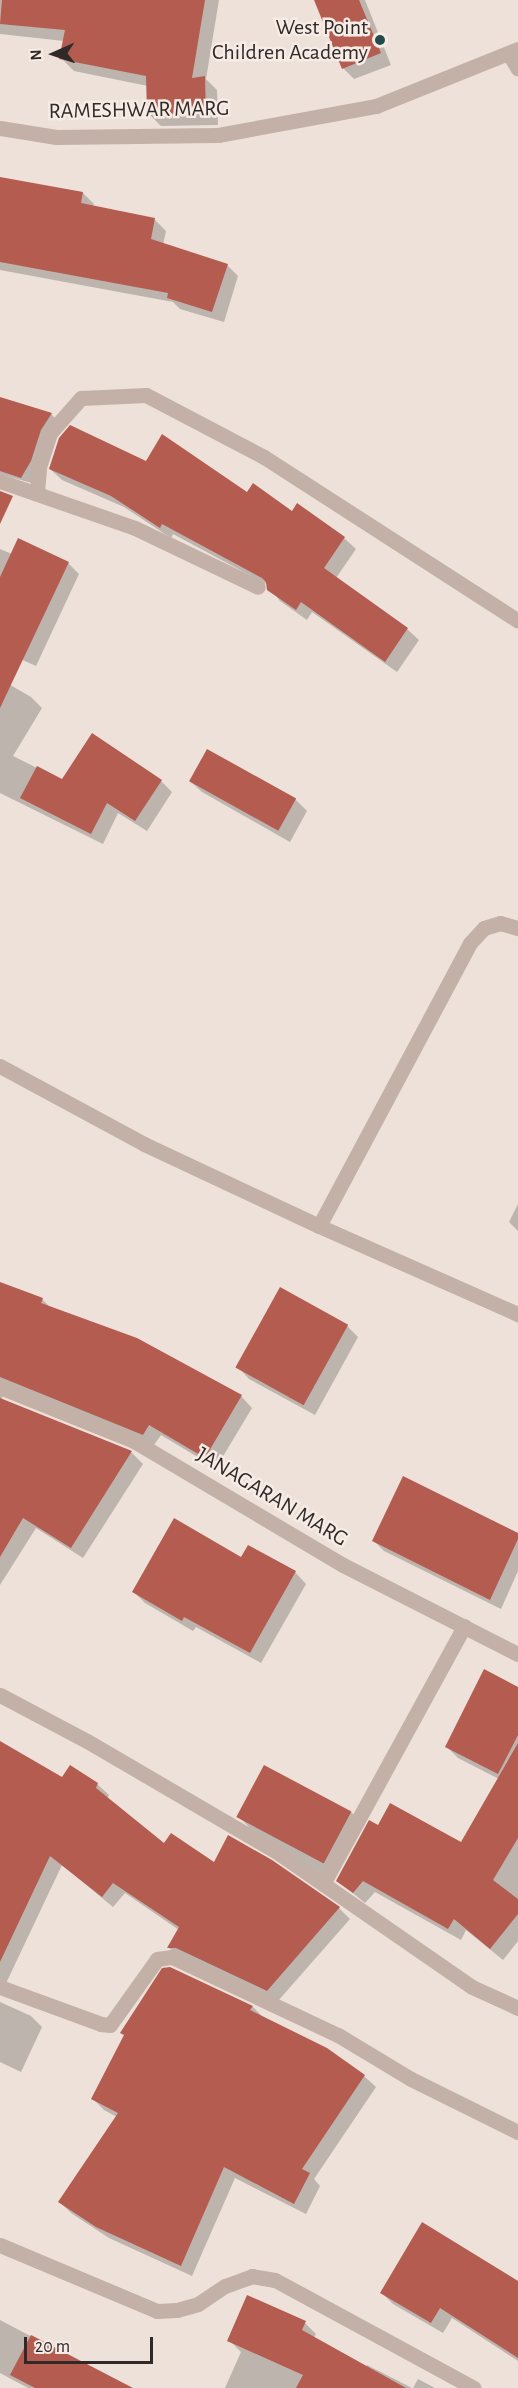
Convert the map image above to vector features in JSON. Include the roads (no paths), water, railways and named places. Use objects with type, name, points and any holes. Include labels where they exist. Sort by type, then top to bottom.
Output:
[{"type":"street","points":[[514,52],[518,69]]},
{"type":"street","name":"RAMESHWAR MARG","points":[[0,128],[56,137],[218,135],[376,106],[514,52]]},
{"type":"street","points":[[37,492],[39,467],[51,434],[81,398],[146,395],[264,457],[518,621]]},
{"type":"street","points":[[0,480],[135,528],[258,587]]},
{"type":"street","points":[[319,1226],[470,944],[484,928],[500,923],[518,928]]},
{"type":"street","points":[[0,1066],[144,1144],[319,1226],[518,1314]]},
{"type":"street","name":"JANAGARAN MARG","points":[[0,1387],[134,1441],[343,1565],[518,1654]]},
{"type":"street","points":[[323,1884],[464,1626]]},
{"type":"street","points":[[0,1695],[87,1741],[277,1851],[472,1987],[518,2008]]},
{"type":"street","points":[[0,1987],[101,2024],[110,2025],[157,1959],[172,1957],[338,2035],[411,2079],[518,2132]]},
{"type":"street","points":[[0,2245],[157,2311],[177,2310],[198,2304],[225,2286],[252,2276],[275,2280],[474,2388]]},
{"type":"place","name":"West Point Children Academy","points":[[380,40]]}]
